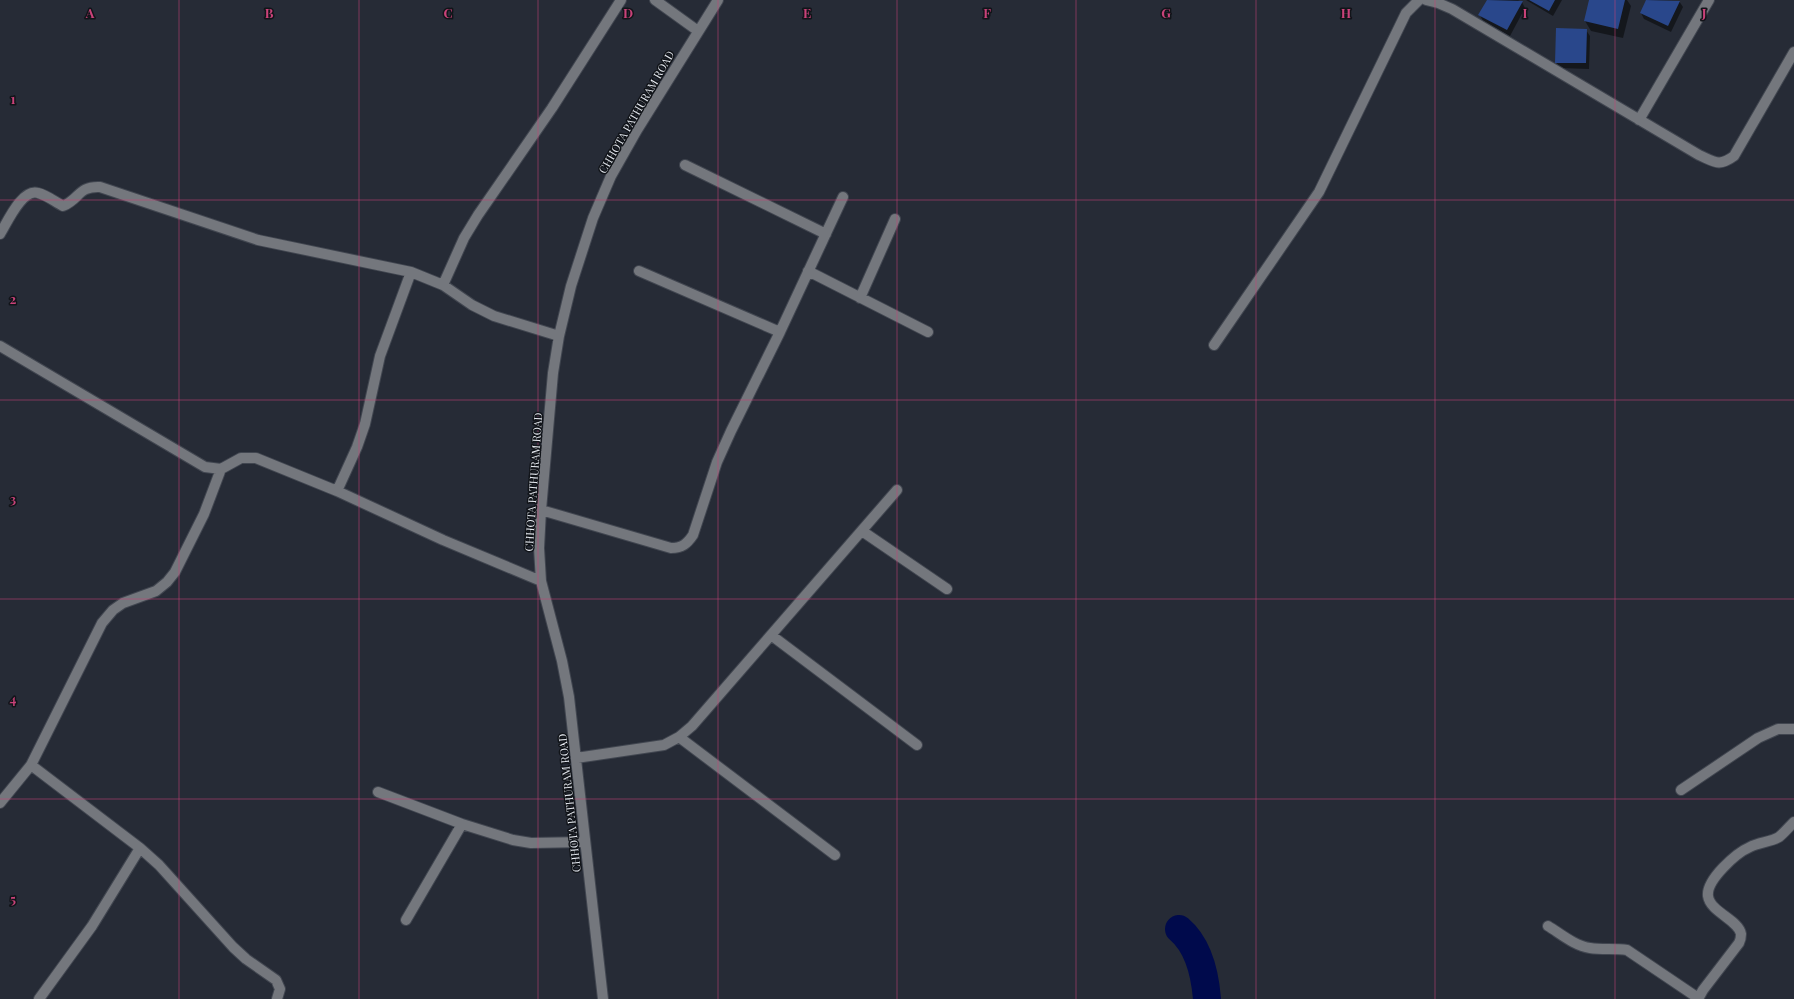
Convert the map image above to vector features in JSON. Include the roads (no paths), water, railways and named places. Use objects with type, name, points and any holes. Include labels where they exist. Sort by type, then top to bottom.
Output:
[{"type":"street","points":[[442,285],[464,238],[478,215],[552,108],[621,0]]},
{"type":"street","points":[[655,0],[698,31]]},
{"type":"street","name":"CHHOTA PATHURAM ROAD","points":[[603,999],[569,697],[562,661],[541,581],[539,548],[541,510],[553,373],[559,336],[571,286],[593,218],[611,176],[636,130],[718,0]]},
{"type":"street","points":[[1214,345],[1319,192],[1406,14],[1419,0]]},
{"type":"street","points":[[1426,0],[1438,2],[1452,9],[1699,156],[1718,163],[1725,163],[1734,156],[1794,52]]},
{"type":"street","points":[[1452,9],[1457,0]]},
{"type":"street","points":[[1639,120],[1709,0]]},
{"type":"street","points":[[685,165],[826,234]]},
{"type":"street","points":[[0,234],[22,198],[32,192],[39,193],[63,206],[71,203],[82,190],[90,186],[100,186],[258,240],[411,272],[442,285],[472,305],[494,316],[559,336]]},
{"type":"street","points":[[541,510],[671,548],[684,546],[693,535],[717,462],[843,197]]},
{"type":"street","points":[[860,298],[896,219]]},
{"type":"street","points":[[808,271],[928,332]]},
{"type":"street","points":[[337,491],[357,448],[365,424],[380,356],[411,272]]},
{"type":"street","points":[[639,272],[780,332]]},
{"type":"street","points":[[0,346],[205,467],[221,469],[241,458],[256,458],[337,491],[443,540],[541,581]]},
{"type":"street","points":[[0,803],[31,764],[102,623],[113,610],[123,603],[156,591],[167,582],[174,572],[204,514],[221,469]]},
{"type":"street","points":[[576,758],[664,745],[679,737],[692,726],[897,490]]},
{"type":"street","points":[[862,531],[947,588]]},
{"type":"street","points":[[771,635],[917,745]]},
{"type":"street","points":[[1681,790],[1758,738],[1778,729],[1794,729]]},
{"type":"street","points":[[679,737],[835,855]]},
{"type":"street","points":[[31,764],[140,848],[158,865],[233,947],[246,959],[276,980],[280,989],[276,999]]},
{"type":"street","points":[[378,792],[462,824],[513,840],[532,844],[585,842]]},
{"type":"street","points":[[1548,926],[1577,944],[1589,948],[1614,948],[1627,950],[1698,999],[1739,943],[1741,935],[1738,928],[1715,908],[1708,898],[1707,889],[1713,878],[1740,852],[1751,846],[1778,838],[1794,822]]},
{"type":"street","points":[[406,920],[462,824]]},
{"type":"street","points":[[39,999],[92,926],[140,848]]},
{"type":"waterway","points":[[1179,929],[1192,944],[1200,961],[1205,980],[1207,999]]}]
